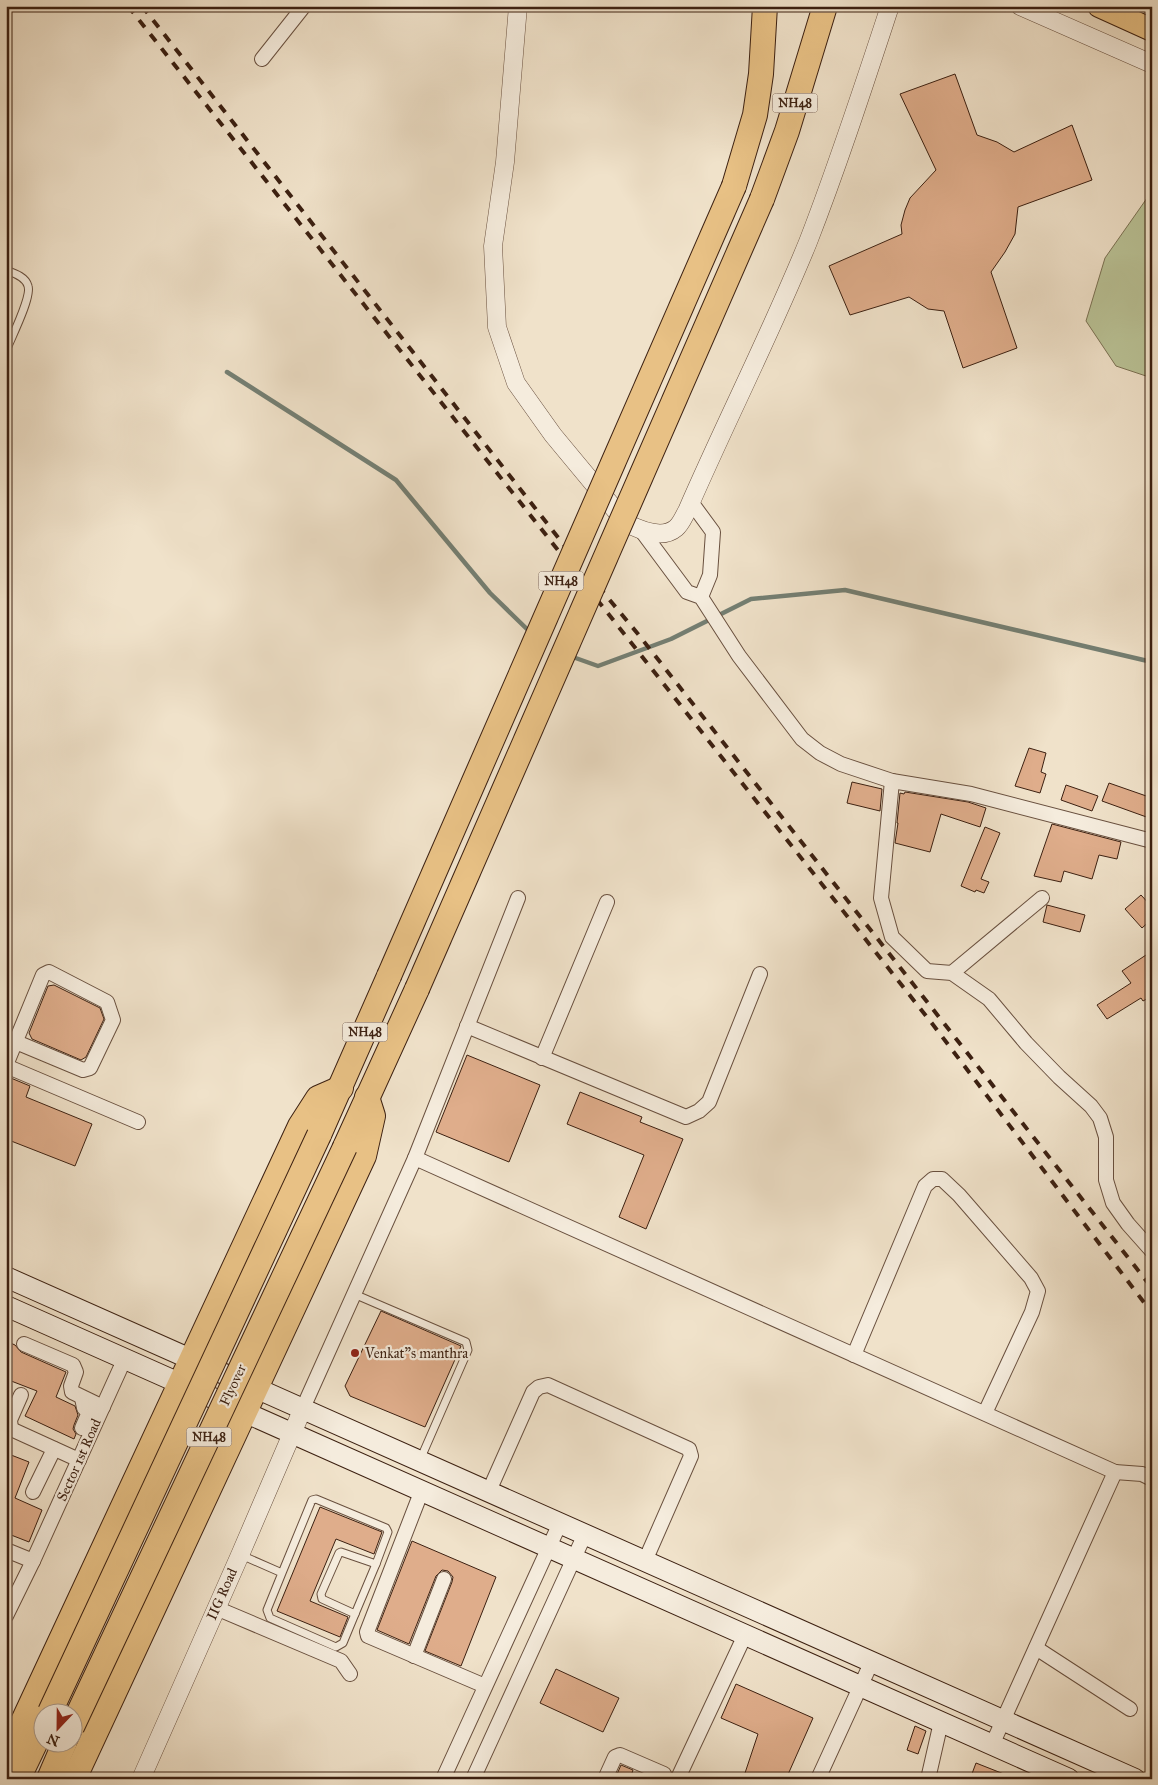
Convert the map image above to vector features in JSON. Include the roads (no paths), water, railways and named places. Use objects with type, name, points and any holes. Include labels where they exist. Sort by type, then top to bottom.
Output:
[{"type":"highway","name":"NH48","points":[[341,1088],[734,186],[755,115],[761,74],[765,6]]},
{"type":"highway","name":"NH48","points":[[367,1097],[418,988],[762,199],[786,131],[825,6]]},
{"type":"highway","name":"Flyover","points":[[55,1702],[341,1088]]},
{"type":"highway","points":[[6,1760],[300,1126],[318,1098],[341,1088]]},
{"type":"highway","name":"Flyover","points":[[82,1706],[367,1097]]},
{"type":"highway","points":[[59,1775],[245,1412],[364,1156],[374,1116],[367,1097]]},
{"type":"highway","points":[[18,1779],[32,1752]]},
{"type":"highway","points":[[59,1775],[63,1752]]},
{"type":"main road","points":[[1099,6],[1152,30]]},
{"type":"main road","points":[[6,1277],[1135,1779]]},
{"type":"main road","points":[[6,1306],[1069,1779]]},
{"type":"street","points":[[262,59],[304,6]]},
{"type":"street","points":[[518,6],[505,162],[493,246],[497,327],[516,383],[548,428],[626,523],[641,530],[661,534],[676,529],[687,511],[774,321],[808,242],[890,6]]},
{"type":"street","points":[[1020,6],[1152,64]]},
{"type":"street","points":[[691,502],[712,532],[710,575],[703,600]]},
{"type":"street","points":[[641,530],[687,592],[703,600],[739,656],[802,739],[814,748],[842,764],[892,781],[971,794],[1152,841]]},
{"type":"street","points":[[892,781],[881,898],[892,937],[927,970],[952,973],[990,999],[1026,1043],[1059,1078],[1091,1106],[1100,1118],[1106,1138],[1106,1180],[1113,1203],[1128,1224],[1152,1251]]},
{"type":"street","points":[[303,1408],[415,1158],[518,898]]},
{"type":"street","points":[[952,973],[1042,898]]},
{"type":"street","points":[[542,1058],[608,902]]},
{"type":"street","points":[[16,1042],[83,1070],[90,1068],[113,1020],[108,1002],[49,972],[43,976],[6,1066],[138,1122]]},
{"type":"street","points":[[467,1026],[686,1117],[699,1111],[709,1102],[760,974]]},
{"type":"street","points":[[415,1158],[1115,1472],[1142,1474],[1152,1479]]},
{"type":"street","points":[[854,1355],[925,1186],[933,1179],[942,1179],[1031,1278],[1038,1291],[1032,1312],[985,1413]]},
{"type":"street","points":[[24,1344],[73,1365],[76,1372],[71,1386],[72,1392],[103,1407]]},
{"type":"street","name":"Sector 1st Road","points":[[6,1616],[125,1358]]},
{"type":"street","points":[[489,1491],[533,1392],[539,1387],[548,1386],[689,1448],[691,1456],[645,1561]]},
{"type":"street","points":[[21,1395],[10,1420],[9,1430],[79,1460]]},
{"type":"street","points":[[82,1398],[84,1408],[89,1412],[82,1428]]},
{"type":"street","name":"IIG Road","points":[[141,1779],[303,1408]]},
{"type":"street","points":[[33,1492],[54,1449]]},
{"type":"street","points":[[992,1745],[1115,1472]]},
{"type":"street","points":[[422,1490],[367,1632],[368,1636],[485,1686]]},
{"type":"street","points":[[443,1779],[560,1523]]},
{"type":"street","points":[[472,1779],[584,1534]]},
{"type":"street","points":[[6,1550],[33,1561]]},
{"type":"street","points":[[414,1656],[444,1579]]},
{"type":"street","points":[[216,1608],[341,1661],[350,1674]]},
{"type":"street","points":[[680,1779],[679,1776],[745,1634]]},
{"type":"street","points":[[1036,1648],[1130,1709]]},
{"type":"street","points":[[818,1779],[872,1662]]},
{"type":"street","points":[[928,1779],[942,1722]]},
{"type":"street","points":[[605,1779],[615,1757],[620,1755],[664,1774]]},
{"type":"lane","points":[[6,270],[23,278],[28,285],[29,295],[6,350]]},
{"type":"lane","points":[[354,1294],[466,1342],[468,1350],[420,1461]]},
{"type":"lane","points":[[316,1499],[386,1528],[388,1532],[376,1564],[343,1643],[336,1647],[270,1618],[266,1610],[312,1500],[316,1499]]},
{"type":"lane","points":[[355,1614],[322,1599],[321,1594],[339,1553],[341,1552],[376,1564]]},
{"type":"lane","points":[[240,1555],[282,1573]]},
{"type":"waterway","points":[[227,372],[396,480],[490,593],[530,632]]},
{"type":"waterway","points":[[570,656],[598,666],[671,639],[751,599],[845,590],[1152,662]]},
{"type":"railway","points":[[128,6],[934,1026],[1152,1313]]},
{"type":"railway","points":[[142,6],[564,545],[638,634],[1152,1288]]},
{"type":"place","name":"Venkat\"s manthra","points":[[355,1353]]}]
